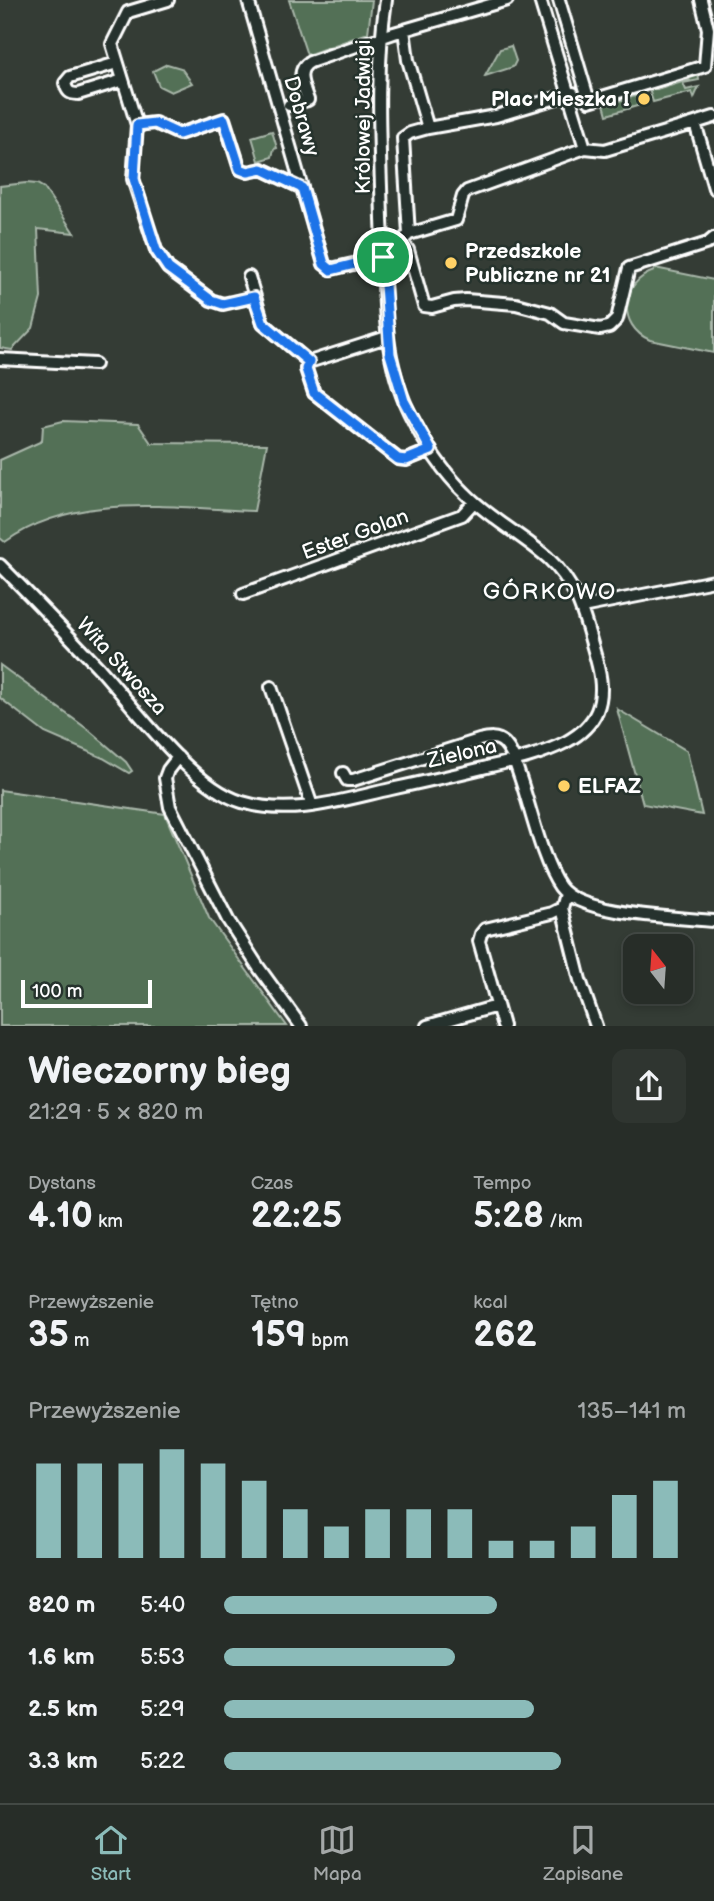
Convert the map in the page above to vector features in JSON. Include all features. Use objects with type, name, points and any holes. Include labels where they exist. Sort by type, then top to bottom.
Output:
[{"type":"street","points":[[168,0],[128,12],[112,44],[137,125],[134,179],[156,250],[168,268],[211,300],[223,304],[254,297]]},
{"type":"street","name":"Dobrawy","points":[[248,0],[324,264],[331,270],[383,252]]},
{"type":"street","name":"Królowej Jadwigi","points":[[386,0],[380,38],[378,97],[387,337],[404,401],[431,450],[451,478],[474,502]]},
{"type":"street","points":[[289,105],[307,100],[300,73],[304,65],[404,30],[507,0]]},
{"type":"street","points":[[540,0],[585,148]]},
{"type":"street","points":[[559,0],[589,101],[709,58],[708,30],[701,0]]},
{"type":"street","points":[[404,30],[408,60],[428,128]]},
{"type":"street","points":[[117,63],[70,77],[65,83],[67,90],[78,94],[123,80]]},
{"type":"street","points":[[585,89],[496,116],[428,128],[403,138],[406,237],[424,306],[432,307],[466,300],[516,304],[550,313],[564,323],[600,329],[608,327],[617,319],[629,268],[708,243],[714,238]]},
{"type":"street","points":[[383,252],[406,237],[456,220],[464,193],[585,148],[605,150],[714,117]]},
{"type":"street","points":[[137,125],[155,123],[179,134],[224,119],[240,169],[248,172],[262,169],[302,188]]},
{"type":"street","points":[[695,123],[714,188]]},
{"type":"street","points":[[248,277],[263,323],[309,362]]},
{"type":"street","points":[[387,337],[309,362],[306,369],[314,393],[398,459],[406,460],[431,450]]},
{"type":"street","points":[[0,359],[95,364]]},
{"type":"street","name":"Ester Golan","points":[[243,594],[462,515],[474,502]]},
{"type":"street","name":"Zielona","points":[[217,792],[239,802],[262,807],[312,806],[514,761],[566,742],[586,727],[596,714],[601,696],[601,678],[582,607],[568,579],[550,560],[474,502]]},
{"type":"street","name":"Wita Stwosza","points":[[0,565],[178,757],[201,781],[217,792]]},
{"type":"street","points":[[582,607],[714,581]]},
{"type":"street","points":[[271,687],[312,806]]},
{"type":"street","points":[[343,773],[347,780],[366,777],[491,737],[504,743],[514,761],[550,868],[566,894],[578,902],[606,909],[714,921]]},
{"type":"street","points":[[178,757],[165,778],[170,807],[228,920],[258,968],[301,1026]]},
{"type":"street","points":[[566,894],[562,908],[580,980],[596,1026]]},
{"type":"street","points":[[503,1026],[479,941],[481,934],[485,929],[552,913],[562,908]]},
{"type":"street","points":[[426,1026],[497,1006]]},
{"type":"green space","points":[[289,0],[372,0],[368,33],[307,55]]},
{"type":"green space","points":[[511,46],[516,61],[513,67],[485,76],[500,49]]},
{"type":"green space","points":[[167,64],[181,68],[192,83],[171,92],[159,86],[153,71]]},
{"type":"green space","points":[[698,73],[699,80],[683,83],[686,90],[699,87],[694,98],[692,92],[653,102],[648,86],[651,85],[657,90],[689,80],[683,76]]},
{"type":"green space","points":[[645,93],[647,103],[607,115],[603,100],[609,104]]},
{"type":"green space","points":[[272,131],[277,148],[274,149],[272,157],[259,161],[252,137]]},
{"type":"green space","points":[[26,183],[44,188],[74,233],[38,229],[41,298],[33,328],[12,350],[0,348],[0,186]]},
{"type":"green space","points":[[655,268],[714,280],[714,353],[650,340],[632,325],[628,315],[629,294],[634,284]]},
{"type":"green space","points":[[63,421],[138,424],[151,443],[267,444],[254,511],[158,506],[93,509],[62,515],[33,526],[5,542],[0,538],[0,460],[42,441],[43,426]]},
{"type":"green space","points":[[0,665],[90,731],[126,762],[132,771],[129,773],[103,758],[45,733],[0,698]]},
{"type":"green space","points":[[617,709],[687,751],[702,815],[643,804]]},
{"type":"green space","points":[[0,790],[165,814],[209,918],[287,1026],[0,1026]]},
{"type":"place","name":"Plac Mieszka I","points":[[644,99]]},
{"type":"place","name":"Przedszkole Publiczne nr 21","points":[[451,263]]},
{"type":"place","name":"ELFAZ","points":[[564,786]]},
{"type":"district","name":"GÓRKOWO","points":[[550,591]]},
{"type":"route","points":[[224,119],[240,169],[248,172],[262,169],[302,188],[324,264],[331,270],[383,257],[390,354],[404,401],[431,450],[406,460],[398,459],[314,393],[306,369],[309,362],[263,323],[254,297],[223,304],[211,300],[168,268],[156,250],[134,179],[137,125],[155,123],[179,134],[224,119]]}]
